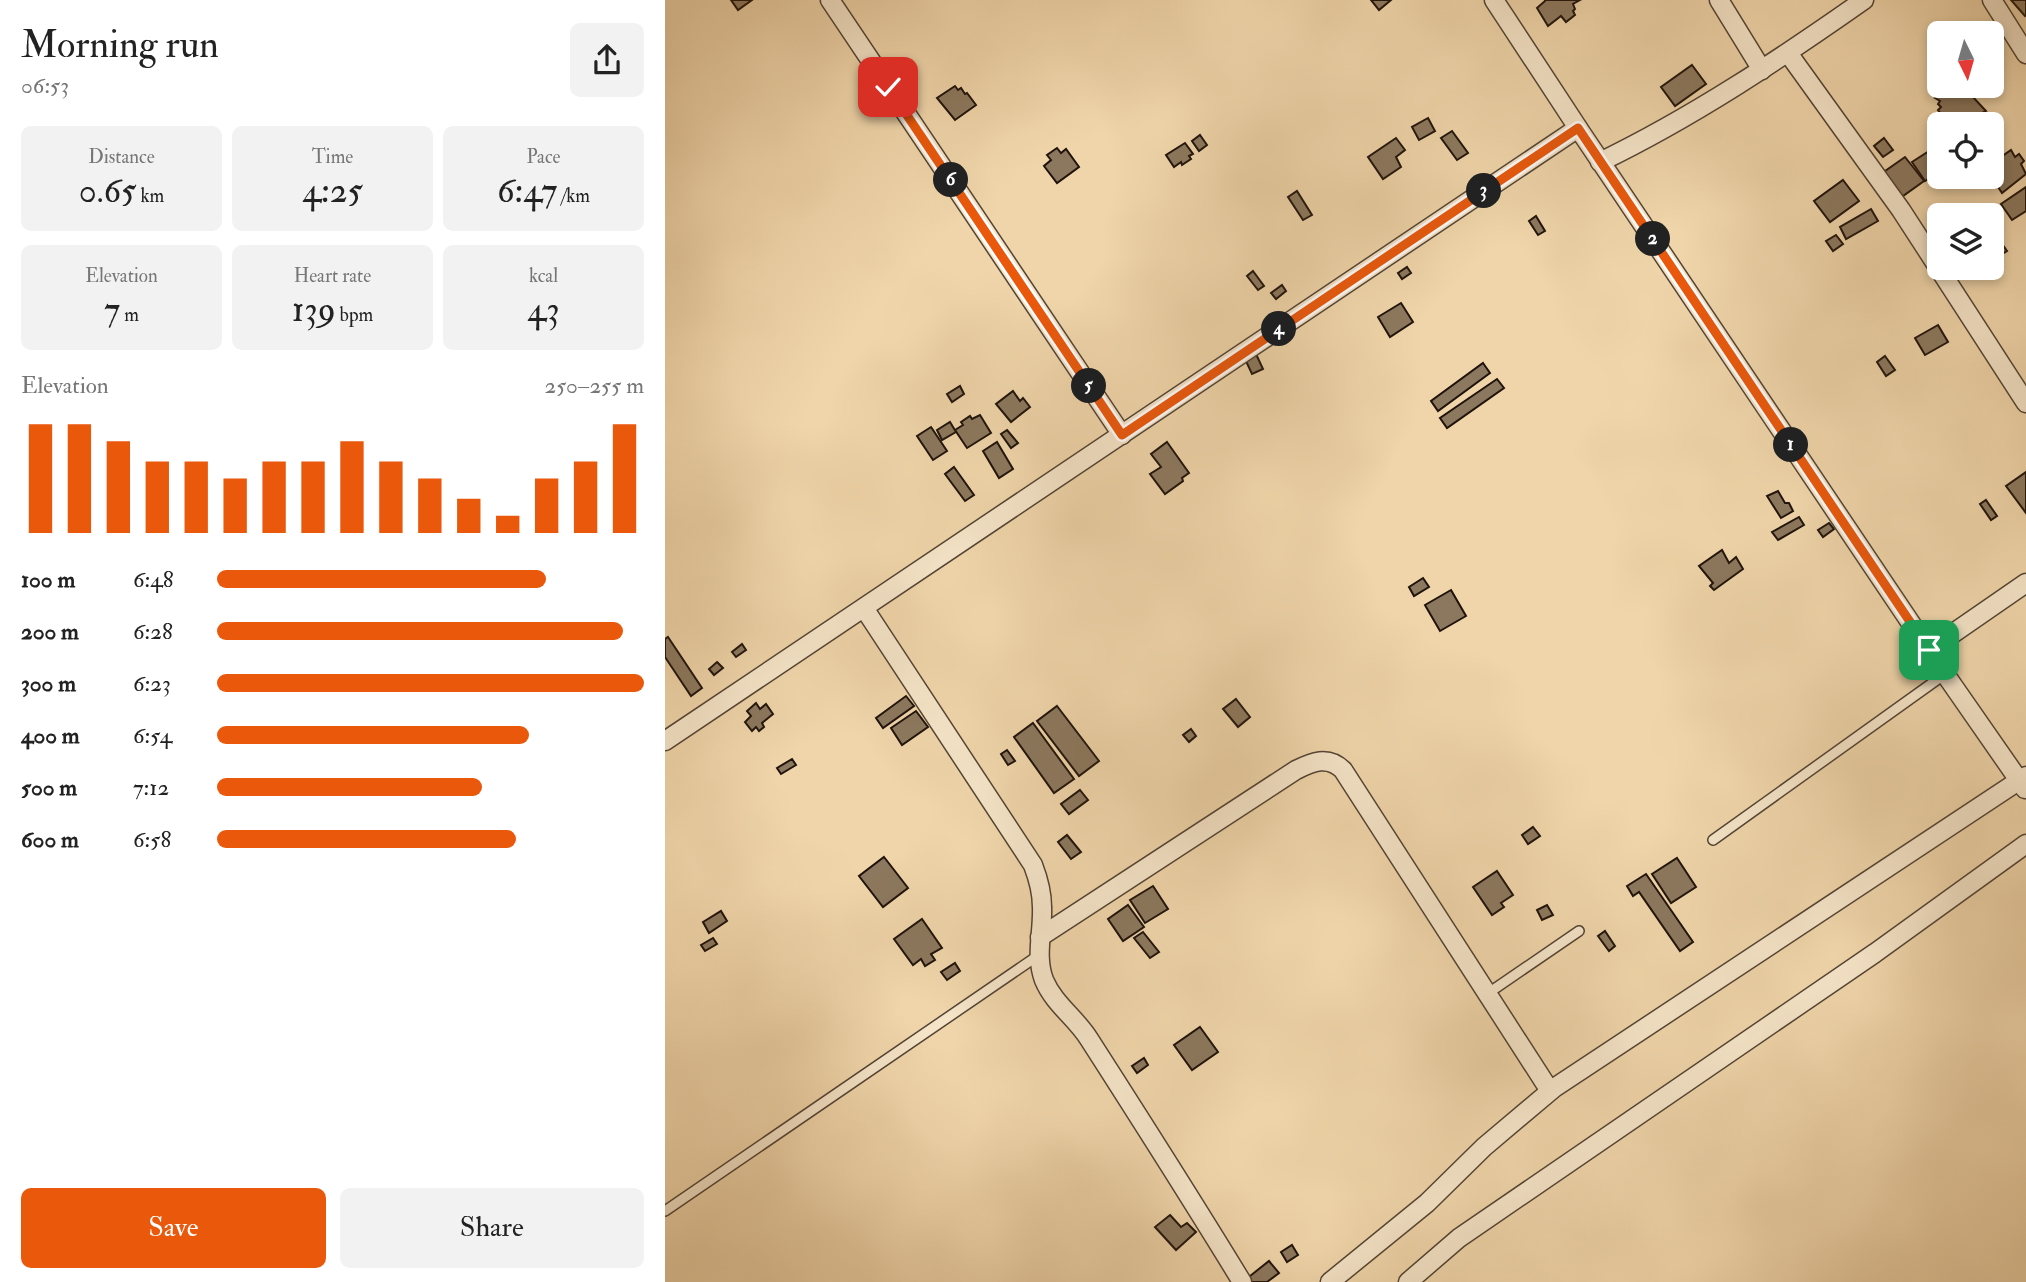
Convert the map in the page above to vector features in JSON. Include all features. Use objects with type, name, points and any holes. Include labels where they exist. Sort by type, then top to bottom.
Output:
[{"type":"street","points":[[830,0],[1122,435]]},
{"type":"street","points":[[1330,1282],[1427,1203],[1484,1147],[1550,1091],[2024,783],[1945,674],[1494,0]]},
{"type":"street","points":[[1719,0],[1762,70]]},
{"type":"street","points":[[1600,162],[1647,139],[1762,70],[1864,0]]},
{"type":"street","points":[[1992,0],[2026,54]]},
{"type":"street","points":[[1788,53],[1901,210],[2026,403]]},
{"type":"street","points":[[665,741],[1578,128]]},
{"type":"street","points":[[1929,650],[2026,583]]},
{"type":"street","points":[[864,608],[1033,865],[1042,906],[1042,972],[1049,991],[1084,1031],[1242,1282]]},
{"type":"street","points":[[1040,945],[1296,770],[1311,762],[1331,761],[1343,769],[1550,1091]]},
{"type":"street","points":[[1408,1282],[1459,1238],[1875,953],[2026,844]]},
{"type":"lane","points":[[1713,840],[1945,674]]},
{"type":"lane","points":[[1487,994],[1579,931]]},
{"type":"lane","points":[[665,1211],[1040,945]]},
{"type":"building","points":[[731,0],[752,0],[738,10]]},
{"type":"building","points":[[1371,0],[1391,0],[1379,10]]},
{"type":"building","points":[[1545,0],[1580,0],[1573,4],[1575,15],[1566,22],[1561,16],[1548,26],[1537,8]]},
{"type":"building","points":[[2011,0],[2026,0],[2025,16]]},
{"type":"building","points":[[1692,65],[1706,84],[1675,106],[1661,87]]},
{"type":"building","points":[[955,86],[967,93],[976,105],[955,120],[937,98]]},
{"type":"building","points":[[1935,98],[1974,98],[1986,111],[1940,112],[1940,101]]},
{"type":"building","points":[[1428,118],[1435,131],[1419,140],[1412,127]]},
{"type":"building","points":[[1452,131],[1468,153],[1457,160],[1441,138]]},
{"type":"building","points":[[1200,135],[1207,145],[1199,151],[1192,141]]},
{"type":"building","points":[[1396,138],[1405,150],[1396,157],[1401,167],[1383,179],[1368,157]]},
{"type":"building","points":[[1884,138],[1893,150],[1883,157],[1874,146]]},
{"type":"building","points":[[1185,143],[1193,154],[1189,156],[1191,159],[1174,167],[1166,155]]},
{"type":"building","points":[[1057,148],[1061,153],[1066,149],[1079,167],[1057,183],[1044,166],[1051,160],[1047,155]]},
{"type":"building","points":[[2011,150],[2015,157],[2019,154],[2024,161],[2021,164],[2026,174],[2002,193],[1999,189],[2004,189],[2004,155]]},
{"type":"building","points":[[1927,152],[1927,180],[1925,181],[1912,162]]},
{"type":"building","points":[[1905,157],[1924,181],[1896,201],[1878,176]]},
{"type":"building","points":[[1843,180],[1859,201],[1830,222],[1814,201]]},
{"type":"building","points":[[2026,187],[2026,211],[2012,220],[2002,203]]},
{"type":"building","points":[[1297,191],[1312,215],[1303,220],[1288,197]]},
{"type":"building","points":[[1871,209],[1878,221],[1846,239],[1840,227]]},
{"type":"building","points":[[1536,216],[1545,231],[1538,235],[1529,221]]},
{"type":"building","points":[[1836,235],[1843,244],[1833,251],[1826,241]]},
{"type":"building","points":[[1407,267],[1411,273],[1402,279],[1398,273]]},
{"type":"building","points":[[1253,271],[1264,286],[1258,290],[1247,276]]},
{"type":"building","points":[[1282,285],[1286,291],[1276,299],[1271,293]]},
{"type":"building","points":[[1401,303],[1413,322],[1390,337],[1378,317]]},
{"type":"building","points":[[1938,325],[1948,342],[1925,355],[1915,338]]},
{"type":"building","points":[[1256,354],[1263,369],[1252,374],[1245,359]]},
{"type":"building","points":[[1885,356],[1895,370],[1886,376],[1877,362]]},
{"type":"building","points":[[1483,363],[1490,373],[1438,411],[1431,401]]},
{"type":"building","points":[[1497,379],[1504,388],[1447,428],[1440,418]]},
{"type":"building","points":[[960,386],[964,394],[952,402],[947,394]]},
{"type":"building","points":[[1013,391],[1020,401],[1023,398],[1030,407],[1011,422],[996,404]]},
{"type":"building","points":[[980,415],[991,433],[967,448],[955,430],[970,416],[972,419]]},
{"type":"building","points":[[950,422],[956,432],[942,440],[937,430]]},
{"type":"building","points":[[931,427],[947,451],[933,460],[917,436]]},
{"type":"building","points":[[1007,430],[1018,443],[1011,448],[1001,434]]},
{"type":"building","points":[[997,442],[1013,469],[999,478],[983,451]]},
{"type":"building","points":[[1167,442],[1189,473],[1165,494],[1150,474],[1161,467],[1151,454]]},
{"type":"building","points":[[954,467],[974,495],[965,501],[945,474]]},
{"type":"building","points":[[2026,472],[2026,513],[2006,486]]},
{"type":"building","points":[[1778,491],[1793,511],[1781,518],[1767,496]]},
{"type":"building","points":[[1986,500],[1997,516],[1991,520],[1980,504]]},
{"type":"building","points":[[1799,517],[1804,525],[1778,540],[1772,532]]},
{"type":"building","points":[[1829,523],[1834,529],[1823,537],[1818,530]]},
{"type":"building","points":[[1722,550],[1729,563],[1736,557],[1743,569],[1714,590],[1710,586],[1713,583],[1699,566]]},
{"type":"building","points":[[1423,578],[1429,587],[1414,596],[1409,587]]},
{"type":"building","points":[[1451,590],[1466,616],[1440,631],[1425,605]]},
{"type":"building","points":[[668,637],[702,688],[691,696],[665,657],[665,639]]},
{"type":"building","points":[[742,644],[746,650],[736,657],[732,652]]},
{"type":"building","points":[[717,662],[723,668],[714,675],[709,669]]},
{"type":"building","points":[[906,696],[914,706],[883,728],[876,718]]},
{"type":"building","points":[[1236,699],[1250,717],[1238,727],[1223,709]]},
{"type":"building","points":[[756,703],[760,709],[766,704],[773,714],[762,723],[764,727],[759,731],[756,727],[752,731],[745,722],[751,716],[747,711]]},
{"type":"building","points":[[1057,706],[1099,761],[1079,776],[1037,721]]},
{"type":"building","points":[[916,711],[928,727],[902,745],[891,728]]},
{"type":"building","points":[[1033,723],[1074,779],[1054,793],[1014,737]]},
{"type":"building","points":[[1191,729],[1196,736],[1189,742],[1183,735]]},
{"type":"building","points":[[1007,750],[1015,761],[1008,765],[1001,754]]},
{"type":"building","points":[[792,759],[796,765],[781,774],[777,768]]},
{"type":"building","points":[[1080,790],[1088,800],[1069,814],[1061,804]]},
{"type":"building","points":[[1533,827],[1540,836],[1528,844],[1522,835]]},
{"type":"building","points":[[1067,835],[1081,852],[1071,859],[1058,842]]},
{"type":"building","points":[[884,857],[908,888],[883,907],[859,876]]},
{"type":"building","points":[[1677,858],[1696,887],[1671,903],[1652,874]]},
{"type":"building","points":[[1497,871],[1513,895],[1501,903],[1504,907],[1492,915],[1473,887]]},
{"type":"building","points":[[1646,874],[1693,942],[1680,951],[1639,892],[1633,896],[1627,886]]},
{"type":"building","points":[[1153,886],[1168,909],[1145,923],[1130,900]]},
{"type":"building","points":[[1128,905],[1144,927],[1123,941],[1108,919]]},
{"type":"building","points":[[1547,905],[1553,915],[1542,920],[1537,910]]},
{"type":"building","points":[[721,911],[727,921],[709,933],[703,922]]},
{"type":"building","points":[[922,919],[942,948],[931,954],[935,960],[925,966],[921,959],[913,965],[894,939]]},
{"type":"building","points":[[1605,931],[1615,946],[1609,951],[1598,936]]},
{"type":"building","points":[[1143,932],[1159,952],[1150,958],[1134,938]]},
{"type":"building","points":[[713,938],[717,944],[705,951],[701,945]]},
{"type":"building","points":[[955,963],[960,971],[947,980],[941,972]]},
{"type":"building","points":[[1200,1027],[1218,1052],[1192,1070],[1174,1045]]},
{"type":"building","points":[[1144,1058],[1148,1065],[1137,1073],[1132,1066]]},
{"type":"building","points":[[1170,1215],[1181,1227],[1187,1223],[1196,1232],[1176,1250],[1155,1227]]},
{"type":"building","points":[[1292,1245],[1298,1255],[1287,1262],[1281,1252]]},
{"type":"building","points":[[1269,1261],[1279,1273],[1267,1282],[1245,1280]]},
{"type":"route","points":[[888,87],[1122,435],[1578,128],[1929,650]]}]
